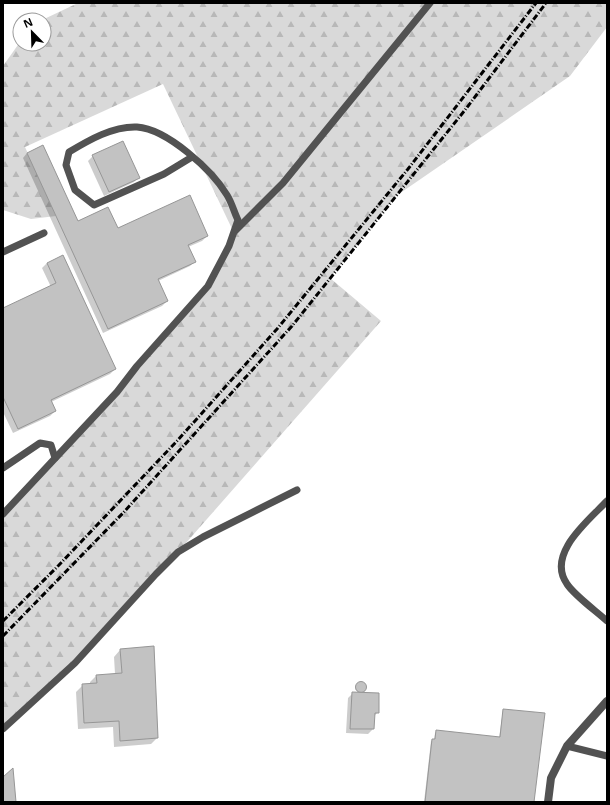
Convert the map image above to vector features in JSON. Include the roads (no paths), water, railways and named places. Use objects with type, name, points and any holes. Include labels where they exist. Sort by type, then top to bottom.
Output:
[{"type":"street","points":[[548,802],[552,778],[567,746],[607,701]]},
{"type":"lane","points":[[234,233],[283,183],[430,3]]},
{"type":"lane","points":[[3,514],[117,392],[137,366],[208,286],[229,246],[238,220],[228,196],[217,181],[192,158],[156,132],[136,127],[114,131],[92,139],[69,152],[66,165],[75,190],[94,205],[164,174],[192,158]]},
{"type":"lane","points":[[3,252],[44,233]]},
{"type":"lane","points":[[3,468],[40,443],[51,445],[56,458]]},
{"type":"lane","points":[[3,729],[75,663],[178,552],[203,537],[298,490]]},
{"type":"lane","points":[[607,501],[574,537],[563,553],[560,568],[567,584],[607,621]]},
{"type":"lane","points":[[567,746],[607,756]]},
{"type":"railway","points":[[3,621],[59,565],[177,441],[277,329],[408,169],[536,3]]},
{"type":"railway","points":[[3,636],[123,513],[292,326],[465,110],[546,3]]}]
